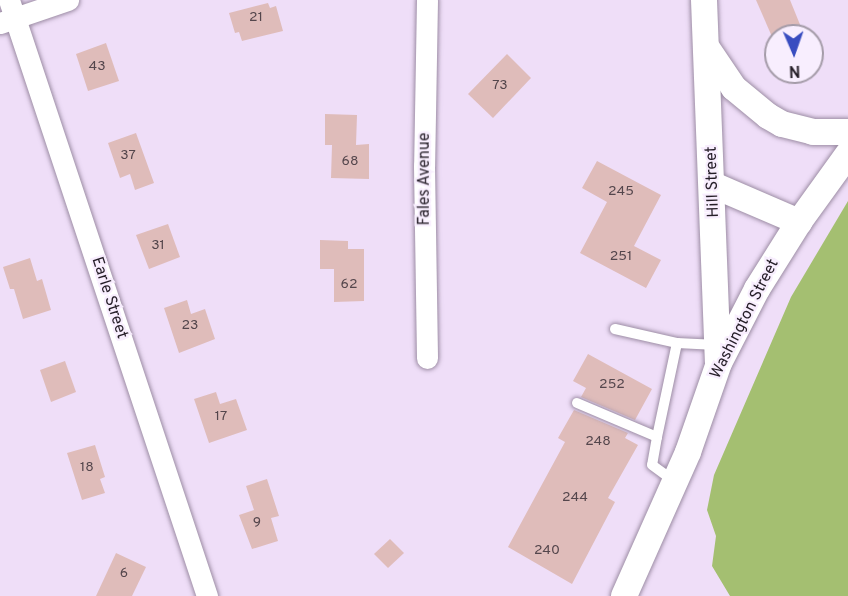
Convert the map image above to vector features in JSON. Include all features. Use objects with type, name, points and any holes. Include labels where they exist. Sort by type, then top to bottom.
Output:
[{"type":"street","points":[[8,13],[68,0]]},
{"type":"street","name":"Fales Avenue","points":[[427,0],[424,166],[427,358]]},
{"type":"street","name":"Hill Street","points":[[704,0],[718,354]]},
{"type":"street","name":"Earle Street","points":[[8,13],[207,596]]},
{"type":"street","points":[[707,48],[734,88],[768,116],[782,124],[813,132],[848,132]]},
{"type":"street","name":"Washington Street","points":[[624,596],[675,482],[718,354],[799,222],[848,154]]},
{"type":"street","points":[[713,185],[799,222]]},
{"type":"lane","points":[[615,330],[718,354]]},
{"type":"lane","points":[[675,482],[652,465],[676,343]]},
{"type":"lane","points":[[577,404],[657,437]]},
{"type":"green space","points":[[848,201],[848,596],[730,596],[712,566],[716,536],[707,510],[714,475],[791,297]]},
{"type":"building","points":[[756,0],[790,0],[800,24],[766,24]]},
{"type":"building","points":[[268,3],[270,8],[276,6],[283,31],[242,41],[239,32],[235,33],[229,13]]},
{"type":"building","points":[[106,43],[119,81],[88,91],[76,54]]},
{"type":"building","points":[[507,54],[531,78],[493,118],[468,94]]},
{"type":"building","points":[[325,114],[357,115],[356,145],[369,144],[369,179],[331,178],[332,145],[325,145]]},
{"type":"building","points":[[136,133],[154,183],[135,190],[130,174],[120,178],[108,143]]},
{"type":"building","points":[[597,161],[661,195],[634,246],[661,260],[646,288],[580,253],[607,202],[582,188]]},
{"type":"building","points":[[168,224],[180,257],[149,269],[136,235]]},
{"type":"building","points":[[320,240],[348,241],[348,249],[364,249],[364,301],[334,302],[334,269],[320,269]]},
{"type":"building","points":[[30,258],[37,281],[42,279],[51,310],[23,319],[14,289],[10,289],[3,267]]},
{"type":"building","points":[[187,300],[191,314],[205,309],[215,339],[179,353],[164,308]]},
{"type":"building","points":[[588,354],[652,389],[635,420],[581,397],[586,388],[573,381]]},
{"type":"building","points":[[65,361],[76,392],[51,402],[40,370]]},
{"type":"building","points":[[216,392],[220,404],[236,399],[247,430],[209,443],[194,399]]},
{"type":"building","points":[[574,410],[628,433],[625,438],[638,445],[608,498],[615,502],[572,584],[508,547],[565,442],[558,438]]},
{"type":"building","points":[[95,445],[105,477],[100,479],[105,493],[82,500],[67,453]]},
{"type":"building","points":[[267,479],[279,516],[271,518],[278,541],[252,549],[239,515],[254,510],[246,486]]},
{"type":"building","points":[[390,539],[404,553],[388,568],[374,554]]},
{"type":"building","points":[[116,553],[146,567],[132,596],[96,596]]}]
